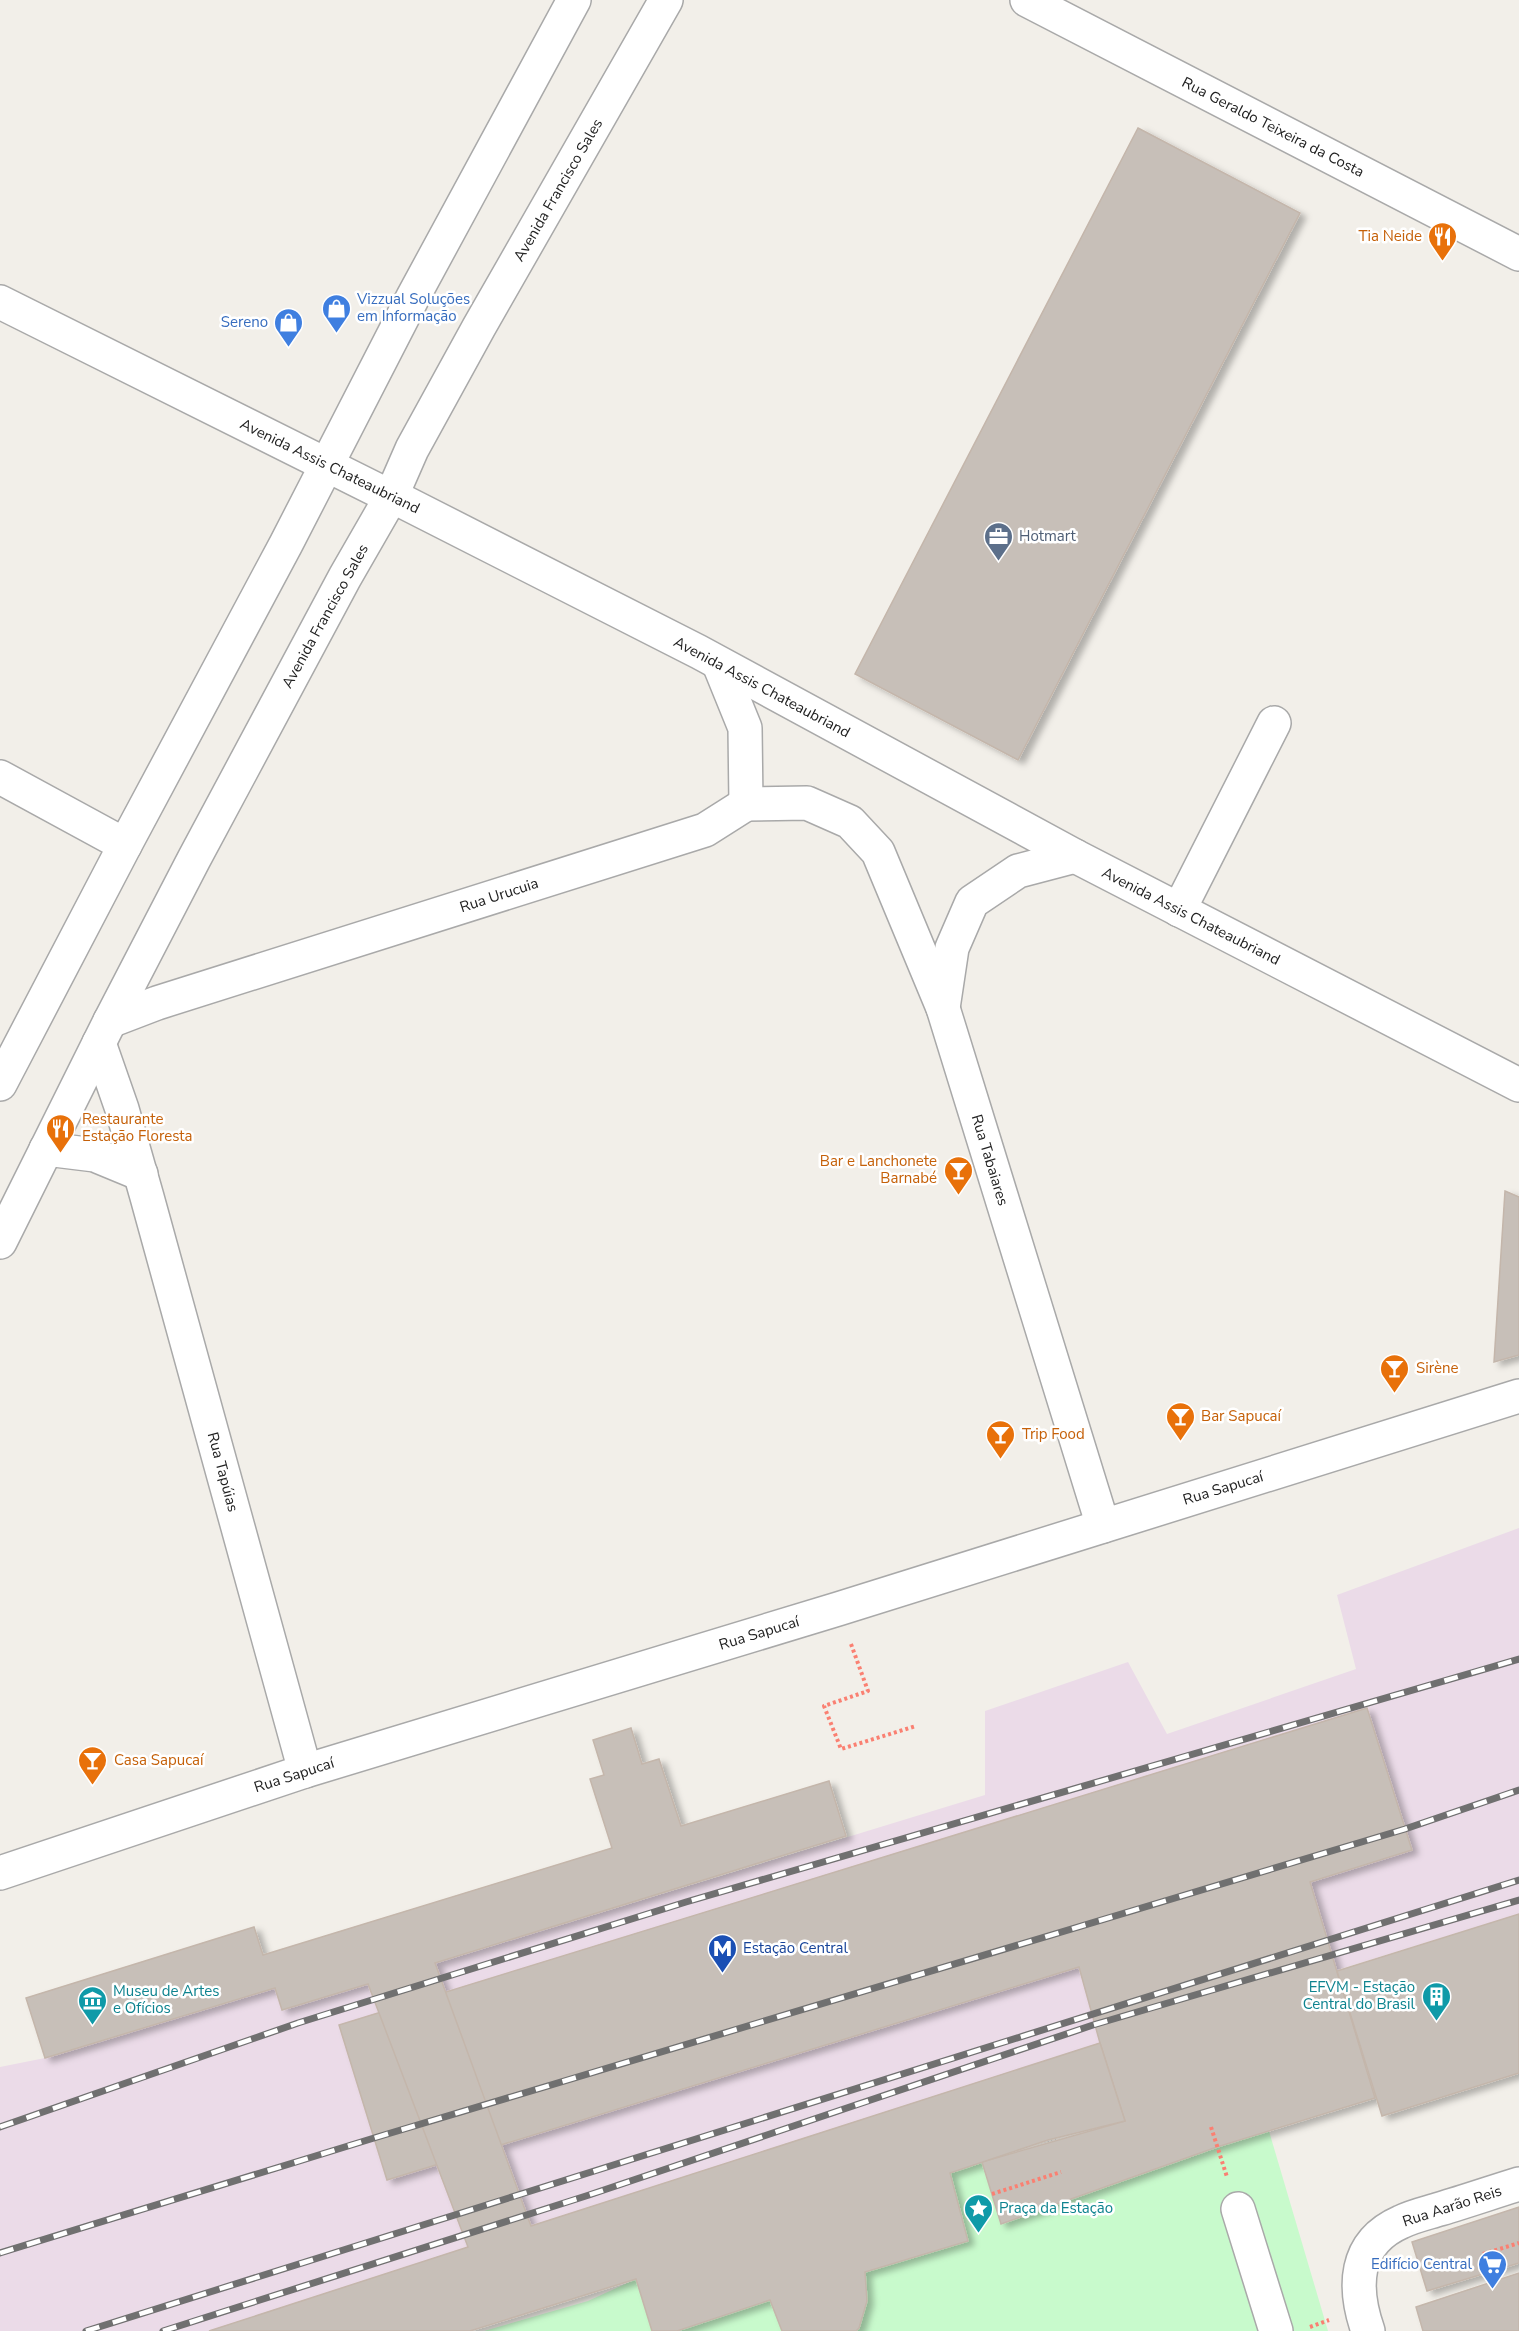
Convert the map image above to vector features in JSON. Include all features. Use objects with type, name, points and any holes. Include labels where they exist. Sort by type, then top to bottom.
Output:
[{"type":"street","points":[[0,1084],[124,845],[135,830],[327,465],[413,297],[574,0]]},
{"type":"street","name":"Avenida Francisco Sales","points":[[0,1242],[104,1032],[334,598],[391,497],[412,449],[666,0]]},
{"type":"street","name":"Rua Geraldo Teixeira da Costa","points":[[1027,0],[1519,254]]},
{"type":"street","name":"Avenida Assis Chateaubriand","points":[[0,302],[402,501],[719,663],[1075,856],[1519,1085]]},
{"type":"street","points":[[719,663],[745,728],[746,804],[807,803],[850,822],[878,852],[943,1008]]},
{"type":"street","points":[[1179,910],[1274,723]]},
{"type":"street","points":[[0,777],[124,845]]},
{"type":"street","name":"Rua Urucuia","points":[[104,1032],[157,1002],[705,830],[746,804]]},
{"type":"street","name":"Rua Tabaiares","points":[[1075,856],[1018,871],[972,902],[952,948],[943,1008],[1103,1526]]},
{"type":"street","name":"Rua Tapúias","points":[[104,1032],[122,1109],[305,1771]]},
{"type":"street","points":[[46,1149],[95,1155],[141,1174]]},
{"type":"street","name":"Rua Sapucaí","points":[[0,1873],[305,1771],[838,1609],[1519,1396]]},
{"type":"street","name":"Rua Aarão Reis","points":[[1368,2331],[1360,2309],[1358,2281],[1363,2257],[1377,2236],[1400,2222],[1519,2184]]},
{"type":"street","points":[[1238,2209],[1276,2331]]},
{"type":"path","points":[[838,1609],[868,1691],[824,1706],[841,1749],[916,1726]]},
{"type":"path","points":[[1211,2127],[1238,2209]]},
{"type":"path","points":[[992,2194],[1061,2172]]},
{"type":"path","points":[[1483,2254],[1519,2243]]},
{"type":"shaded area","points":[[1519,1528],[1519,1914],[1100,2043],[209,2331],[0,2331],[0,2067],[45,2058],[275,1988],[283,2010],[985,1795],[985,1711],[1128,1662],[1167,1734],[1356,1669],[1337,1595]]},
{"type":"green space","name":"Praça da Estação","points":[[1269,2131],[1328,2331],[484,2331],[588,2301],[636,2279],[982,2162],[1001,2224],[1217,2147]]},
{"type":"building","points":[[1138,128],[1300,213],[1018,760],[855,674]]},
{"type":"building","points":[[1505,1191],[1519,1197],[1519,1355],[1494,1362]]},
{"type":"building","points":[[1367,1708],[1412,1850],[1310,1882],[1375,2098],[1217,2147],[1001,2224],[982,2162],[1125,2121],[1079,1967],[387,2180],[339,2025]]},
{"type":"building","name":"Museu de Artes e Ofícios","points":[[631,1728],[642,1764],[659,1759],[681,1826],[829,1781],[846,1836],[435,1963],[531,2226],[1100,2043],[1125,2121],[1048,2140],[950,2173],[968,2241],[865,2272],[867,2301],[856,2331],[782,2331],[770,2300],[677,2331],[652,2331],[636,2279],[470,2331],[209,2331],[468,2247],[368,1984],[282,2010],[275,1988],[45,2058],[26,1998],[254,1927],[263,1955],[612,1848],[590,1779],[604,1775],[593,1740]]},
{"type":"building","name":"EFVM - Estação Central do Brasil","points":[[1519,1914],[1519,2073],[1382,2116],[1337,1971]]},
{"type":"building","points":[[1519,2207],[1519,2263],[1427,2291],[1412,2242]]},
{"type":"building","name":"Edifício Central","points":[[1519,2273],[1519,2331],[1423,2331],[1416,2307]]},
{"type":"railway","points":[[0,2127],[298,2023],[686,1902],[1519,1659]]},
{"type":"railway","points":[[0,2253],[374,2138],[1405,1829],[1519,1790]]},
{"type":"railway","points":[[86,2331],[1519,1880]]},
{"type":"railway","points":[[163,2331],[589,2195],[1093,2025],[1519,1900]]},
{"type":"place","name":"Tia Neide","points":[[1443,262]]},
{"type":"place","name":"Vizzual Soluções em Informação","points":[[336,334]]},
{"type":"place","name":"Sereno","points":[[289,348]]},
{"type":"place","name":"Hotmart","points":[[998,562]]},
{"type":"place","name":"Restaurante Estação Floresta","points":[[61,1154]]},
{"type":"place","name":"Bar e Lanchonete Barnabé","points":[[958,1196]]},
{"type":"place","name":"Sirène","points":[[1395,1394]]},
{"type":"place","name":"Bar Sapucaí","points":[[1180,1442]]},
{"type":"place","name":"Trip Food","points":[[1001,1460]]},
{"type":"place","name":"Casa Sapucaí","points":[[93,1786]]},
{"type":"place","name":"Estação Central","points":[[722,1974]]},
{"type":"place","name":"EFVM - Estação Central do Brasil","points":[[1436,2022]]},
{"type":"place","name":"Museu de Artes e Ofícios","points":[[92,2026]]},
{"type":"place","name":"Praça da Estação","points":[[978,2234]]},
{"type":"place","name":"Edifício Central","points":[[1493,2290]]}]
